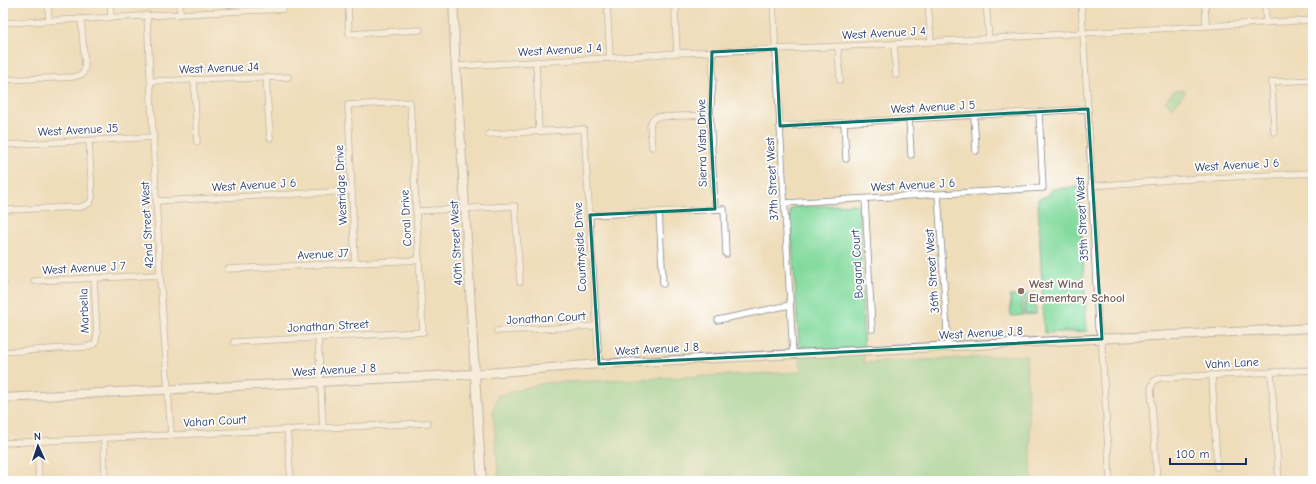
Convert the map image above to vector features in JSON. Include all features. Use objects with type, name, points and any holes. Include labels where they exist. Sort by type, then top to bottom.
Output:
[{"type":"street","points":[[48,3],[49,21]]},
{"type":"street","points":[[110,3],[111,17]]},
{"type":"street","points":[[180,3],[180,14]]},
{"type":"street","points":[[348,3],[349,34],[420,30]]},
{"type":"street","name":"40th Street West","points":[[453,3],[466,208],[474,374],[482,481]]},
{"type":"street","points":[[607,3],[610,58]]},
{"type":"street","points":[[677,53],[675,14],[678,3]]},
{"type":"street","name":"37th Street West","points":[[773,3],[793,354]]},
{"type":"street","points":[[928,3],[931,41]]},
{"type":"street","points":[[986,3],[989,38]]},
{"type":"street","name":"35th Street West","points":[[1081,3],[1088,109],[1098,328],[1102,339],[1110,481]]},
{"type":"street","points":[[1205,3],[1206,25]]},
{"type":"street","points":[[1265,3],[1266,22]]},
{"type":"street","points":[[3,23],[283,9]]},
{"type":"street","name":"42nd Street West","points":[[147,15],[152,81],[160,275],[171,434]]},
{"type":"street","points":[[3,80],[74,77],[84,74],[85,66],[81,19]]},
{"type":"street","name":"West Avenue J 4","points":[[456,66],[536,63],[677,53],[894,44],[1082,32],[1313,20]]},
{"type":"street","points":[[894,44],[896,75]]},
{"type":"street","points":[[838,46],[840,80]]},
{"type":"street","name":"Sierra Vista Drive","points":[[712,52],[713,80],[710,115],[715,209]]},
{"type":"street","points":[[489,134],[539,131],[536,63]]},
{"type":"street","name":"West Avenue J4","points":[[152,81],[288,76]]},
{"type":"street","points":[[266,77],[270,138]]},
{"type":"street","points":[[194,80],[197,142]]},
{"type":"street","points":[[1274,132],[1272,82],[1313,80]]},
{"type":"street","name":"Coral Drive","points":[[348,105],[410,102],[423,332]]},
{"type":"street","name":"Westridge Drive","points":[[348,105],[355,263]]},
{"type":"street","name":"West Avenue J 5","points":[[780,126],[1088,109]]},
{"type":"street","name":"West Avenue J 6","points":[[784,203],[1043,188],[1039,112]]},
{"type":"street","points":[[652,147],[650,126],[652,120],[656,117],[710,115]]},
{"type":"street","points":[[974,116],[976,151]]},
{"type":"street","points":[[909,119],[911,155]]},
{"type":"street","points":[[844,123],[846,159]]},
{"type":"street","name":"Countryside Drive","points":[[539,131],[584,129],[599,364]]},
{"type":"street","name":"West Avenue J5","points":[[3,145],[154,137]]},
{"type":"street","points":[[3,210],[81,207],[90,204],[92,197],[89,141]]},
{"type":"street","name":"West Avenue J 6","points":[[1091,186],[1313,173]]},
{"type":"street","name":"West Avenue J 6","points":[[157,201],[352,191]]},
{"type":"street","name":"36th Street West","points":[[938,195],[948,346]]},
{"type":"street","name":"Bogard Court","points":[[865,199],[872,329]]},
{"type":"street","points":[[417,211],[515,206],[520,282]]},
{"type":"street","points":[[590,215],[724,209],[726,254]]},
{"type":"street","points":[[659,212],[663,284]]},
{"type":"street","name":"Avenue J7","points":[[228,269],[419,260]]},
{"type":"street","name":"West Avenue J 7","points":[[34,281],[160,275]]},
{"type":"street","name":"Marbella","points":[[3,352],[86,347],[95,344],[97,335],[94,278]]},
{"type":"street","points":[[718,320],[790,305]]},
{"type":"street","name":"Jonathan Court","points":[[496,331],[596,326]]},
{"type":"street","name":"West Avenue J 8","points":[[3,398],[321,383],[474,374],[599,364],[1313,328]]},
{"type":"street","name":"Jonathan Street","points":[[234,342],[423,332]]},
{"type":"street","points":[[318,337],[324,427]]},
{"type":"street","name":"Vahn Lane","points":[[1157,481],[1151,388],[1154,381],[1160,378],[1313,370]]},
{"type":"street","points":[[1271,372],[1279,481]]},
{"type":"street","points":[[1212,376],[1217,466]]},
{"type":"street","name":"Vahan Court","points":[[3,443],[428,422]]},
{"type":"street","points":[[287,429],[291,481]]},
{"type":"street","points":[[104,439],[105,481]]},
{"type":"street","points":[[37,442],[39,481]]},
{"type":"highlighted area","points":[[776,49],[780,126],[1088,109],[1102,339],[599,364],[590,215],[715,209],[710,115],[712,52]]},
{"type":"green space","points":[[1185,90],[1185,93],[1172,108],[1165,101],[1174,91]]},
{"type":"green space","points":[[1079,187],[1087,331],[1046,333],[1044,332],[1038,199],[1049,195],[1051,189]]},
{"type":"green space","points":[[858,204],[860,207],[864,363],[1026,355],[1032,481],[499,481],[493,411],[498,395],[545,383],[801,372],[790,212],[792,208],[795,207]]},
{"type":"green space","points":[[1035,294],[1036,314],[1025,315],[1024,295]]},
{"type":"green space","points":[[1010,296],[1021,296],[1023,315],[1011,316]]},
{"type":"place","name":"West Wind Elementary School","points":[[1021,291]]}]
